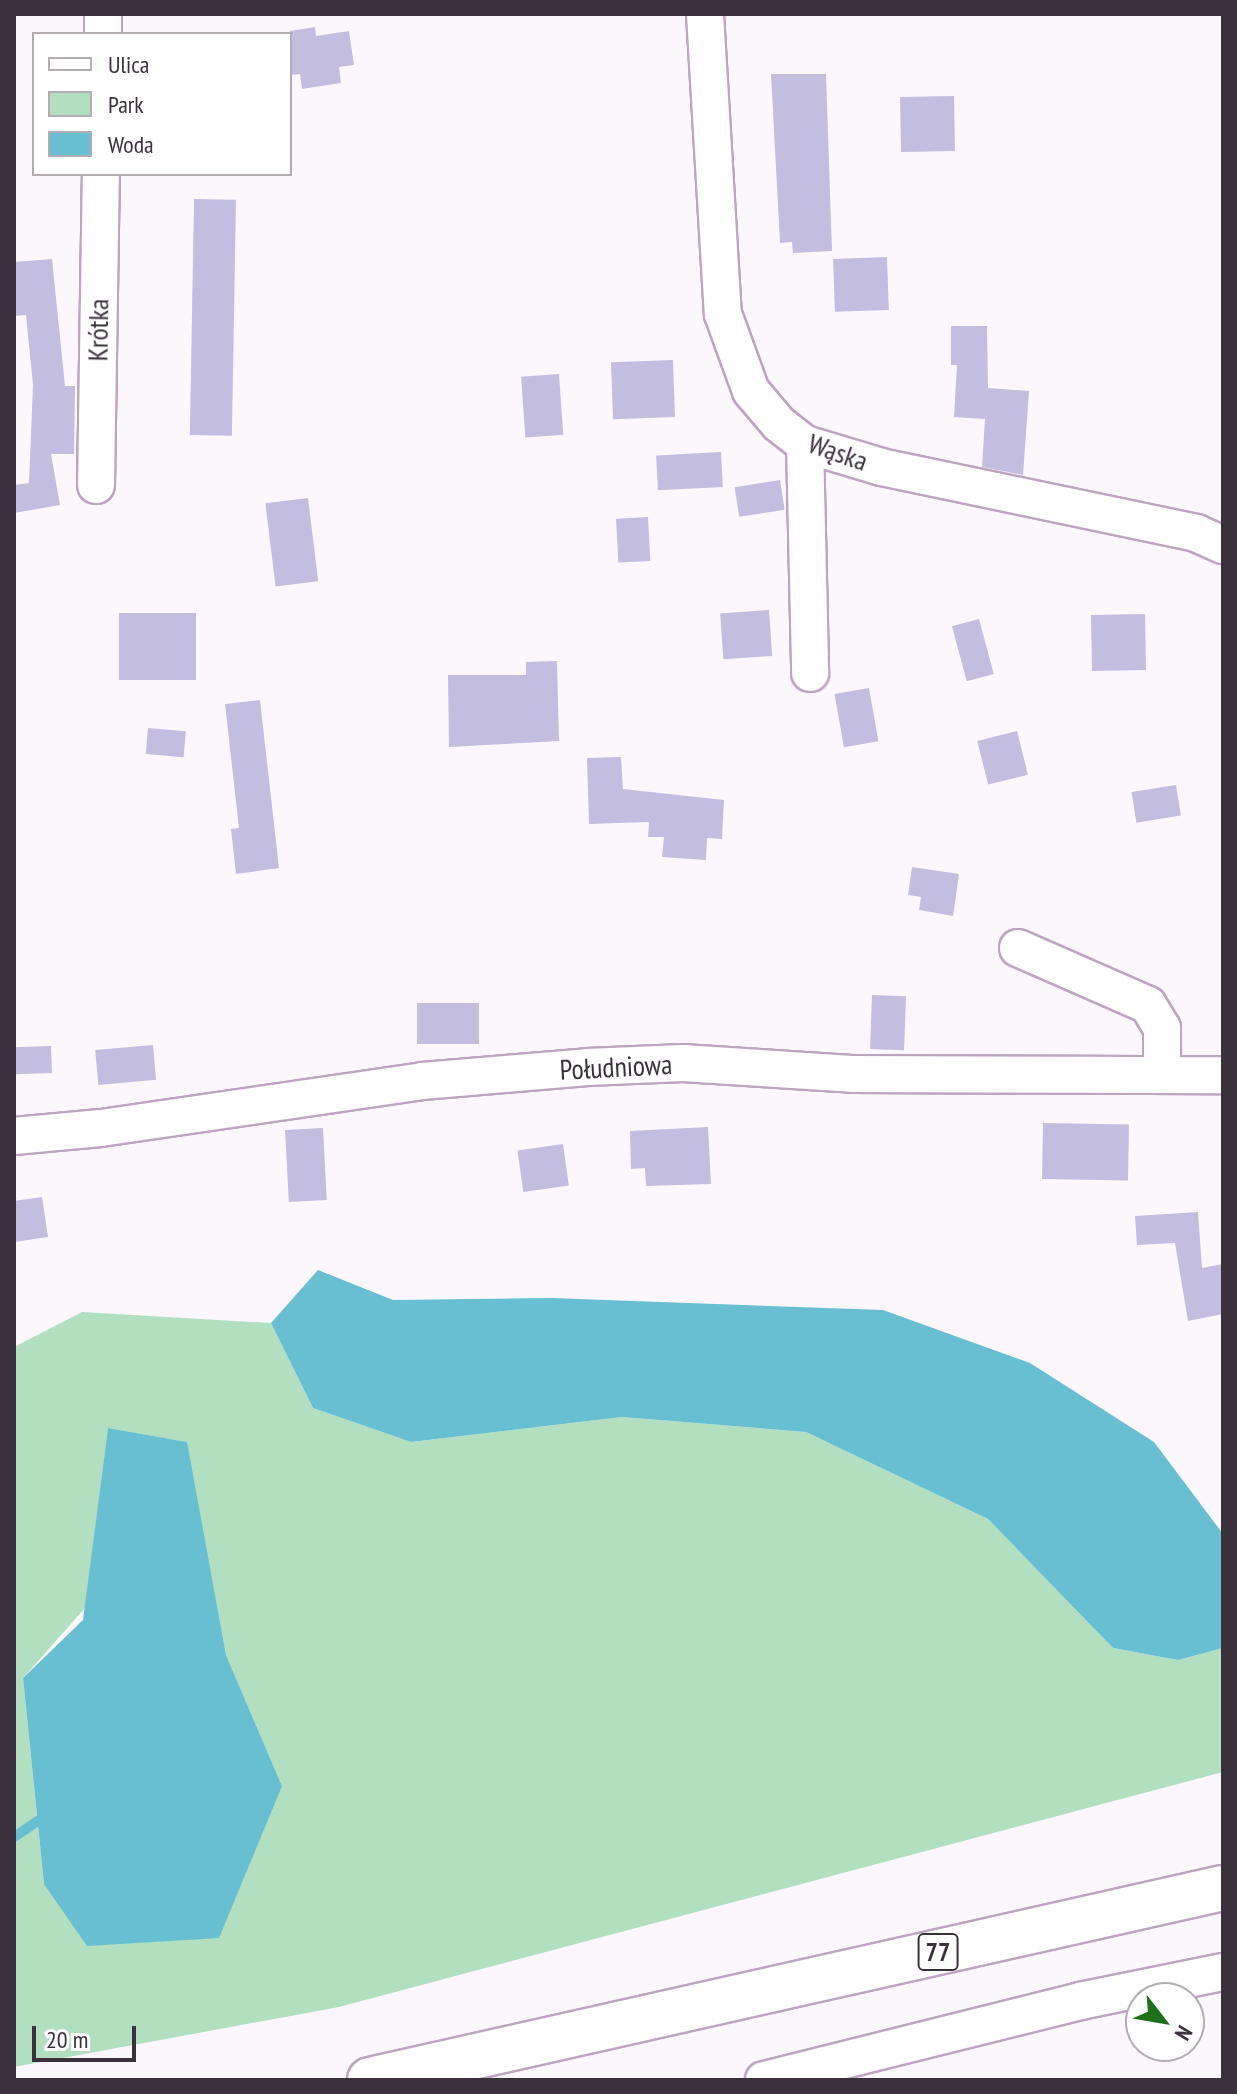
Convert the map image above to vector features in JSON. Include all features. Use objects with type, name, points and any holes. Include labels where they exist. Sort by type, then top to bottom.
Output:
[{"type":"main road","name":"77","points":[[370,2080],[1223,1888]]},
{"type":"street","name":"Wąska","points":[[705,14],[723,314],[751,391],[779,424],[805,444],[881,467],[1196,533],[1223,545]]},
{"type":"street","name":"Krótka","points":[[96,485],[101,176]]},
{"type":"street","points":[[805,444],[810,673]]},
{"type":"street","points":[[1018,948],[1148,1005],[1162,1028],[1162,1075]]},
{"type":"street","name":"Południowa","points":[[14,1136],[422,1081],[587,1067],[683,1063],[852,1074],[1223,1075]]},
{"type":"street","points":[[764,2080],[1080,2001],[1223,1972]]},
{"type":"green space","points":[[82,1312],[271,1323],[313,1408],[411,1442],[622,1417],[806,1432],[988,1519],[1113,1648],[1178,1660],[1223,1648],[1223,1772],[339,2007],[14,2067],[14,1347]],"holes":[[[108,1428],[186,1442],[226,1655],[282,1786],[44,1884],[23,1678],[85,1608]]]},
{"type":"water","points":[[318,1270],[393,1300],[551,1298],[883,1310],[1030,1363],[1154,1442],[1223,1534],[1223,1648],[1178,1660],[1113,1648],[988,1519],[806,1432],[622,1417],[411,1442],[313,1408],[271,1323]]},
{"type":"water","points":[[108,1428],[187,1442],[226,1655],[282,1786],[219,1938],[87,1946],[44,1884],[23,1678],[83,1620]]},
{"type":"building","points":[[315,27],[316,36],[349,31],[354,65],[339,67],[341,83],[302,89],[300,74],[292,75],[290,31]]},
{"type":"building","points":[[771,74],[826,74],[832,251],[793,253],[792,242],[780,243]]},
{"type":"building","points":[[954,96],[955,151],[901,152],[900,97]]},
{"type":"building","points":[[194,199],[236,200],[232,436],[190,435]]},
{"type":"building","points":[[887,257],[889,310],[835,312],[833,259]]},
{"type":"building","points":[[52,259],[65,386],[75,386],[74,454],[51,454],[60,505],[14,513],[14,485],[29,483],[33,385],[26,315],[14,316],[14,262]]},
{"type":"building","points":[[951,326],[987,326],[988,388],[1029,391],[1023,475],[982,467],[985,419],[954,417],[957,365],[951,365]]},
{"type":"building","points":[[673,360],[675,417],[613,419],[611,362]]},
{"type":"building","points":[[559,374],[563,435],[525,438],[521,377]]},
{"type":"building","points":[[721,452],[723,487],[658,490],[656,455]]},
{"type":"building","points":[[780,480],[785,510],[739,517],[735,487]]},
{"type":"building","points":[[308,498],[318,581],[276,587],[265,503]]},
{"type":"building","points":[[648,517],[650,561],[618,563],[616,519]]},
{"type":"building","points":[[769,610],[772,656],[723,659],[720,613]]},
{"type":"building","points":[[119,613],[196,613],[196,680],[119,680]]},
{"type":"building","points":[[1145,614],[1146,670],[1092,671],[1091,615]]},
{"type":"building","points":[[979,619],[994,674],[967,681],[952,626]]},
{"type":"building","points":[[557,661],[559,741],[449,747],[448,675],[526,675],[526,662]]},
{"type":"building","points":[[869,688],[878,741],[844,747],[835,694]]},
{"type":"building","points":[[260,700],[279,868],[236,874],[231,829],[239,828],[225,704]]},
{"type":"building","points":[[148,728],[186,731],[184,757],[146,754]]},
{"type":"building","points":[[1017,731],[1028,775],[988,785],[977,741]]},
{"type":"building","points":[[621,757],[623,789],[724,800],[722,839],[707,838],[706,860],[662,857],[664,837],[648,837],[649,822],[589,824],[587,758]]},
{"type":"building","points":[[1176,785],[1181,816],[1136,823],[1132,792]]},
{"type":"building","points":[[912,867],[959,874],[953,916],[919,910],[921,897],[908,895]]},
{"type":"building","points":[[872,995],[906,996],[904,1050],[870,1049]]},
{"type":"building","points":[[417,1003],[479,1003],[479,1044],[417,1044]]},
{"type":"building","points":[[153,1045],[156,1080],[98,1085],[95,1050]]},
{"type":"building","points":[[51,1046],[52,1073],[15,1074],[14,1047]]},
{"type":"building","points":[[1043,1123],[1129,1125],[1128,1180],[1042,1179]]},
{"type":"building","points":[[708,1127],[711,1184],[646,1186],[645,1168],[631,1169],[630,1131]]},
{"type":"building","points":[[323,1128],[327,1200],[289,1202],[285,1130]]},
{"type":"building","points":[[563,1144],[569,1186],[523,1192],[517,1150]]},
{"type":"building","points":[[42,1197],[48,1237],[14,1242],[14,1201]]},
{"type":"building","points":[[1198,1212],[1202,1268],[1223,1264],[1223,1314],[1188,1321],[1175,1243],[1137,1245],[1135,1216]]},
{"type":"waterway","points":[[14,1837],[38,1821]]}]
